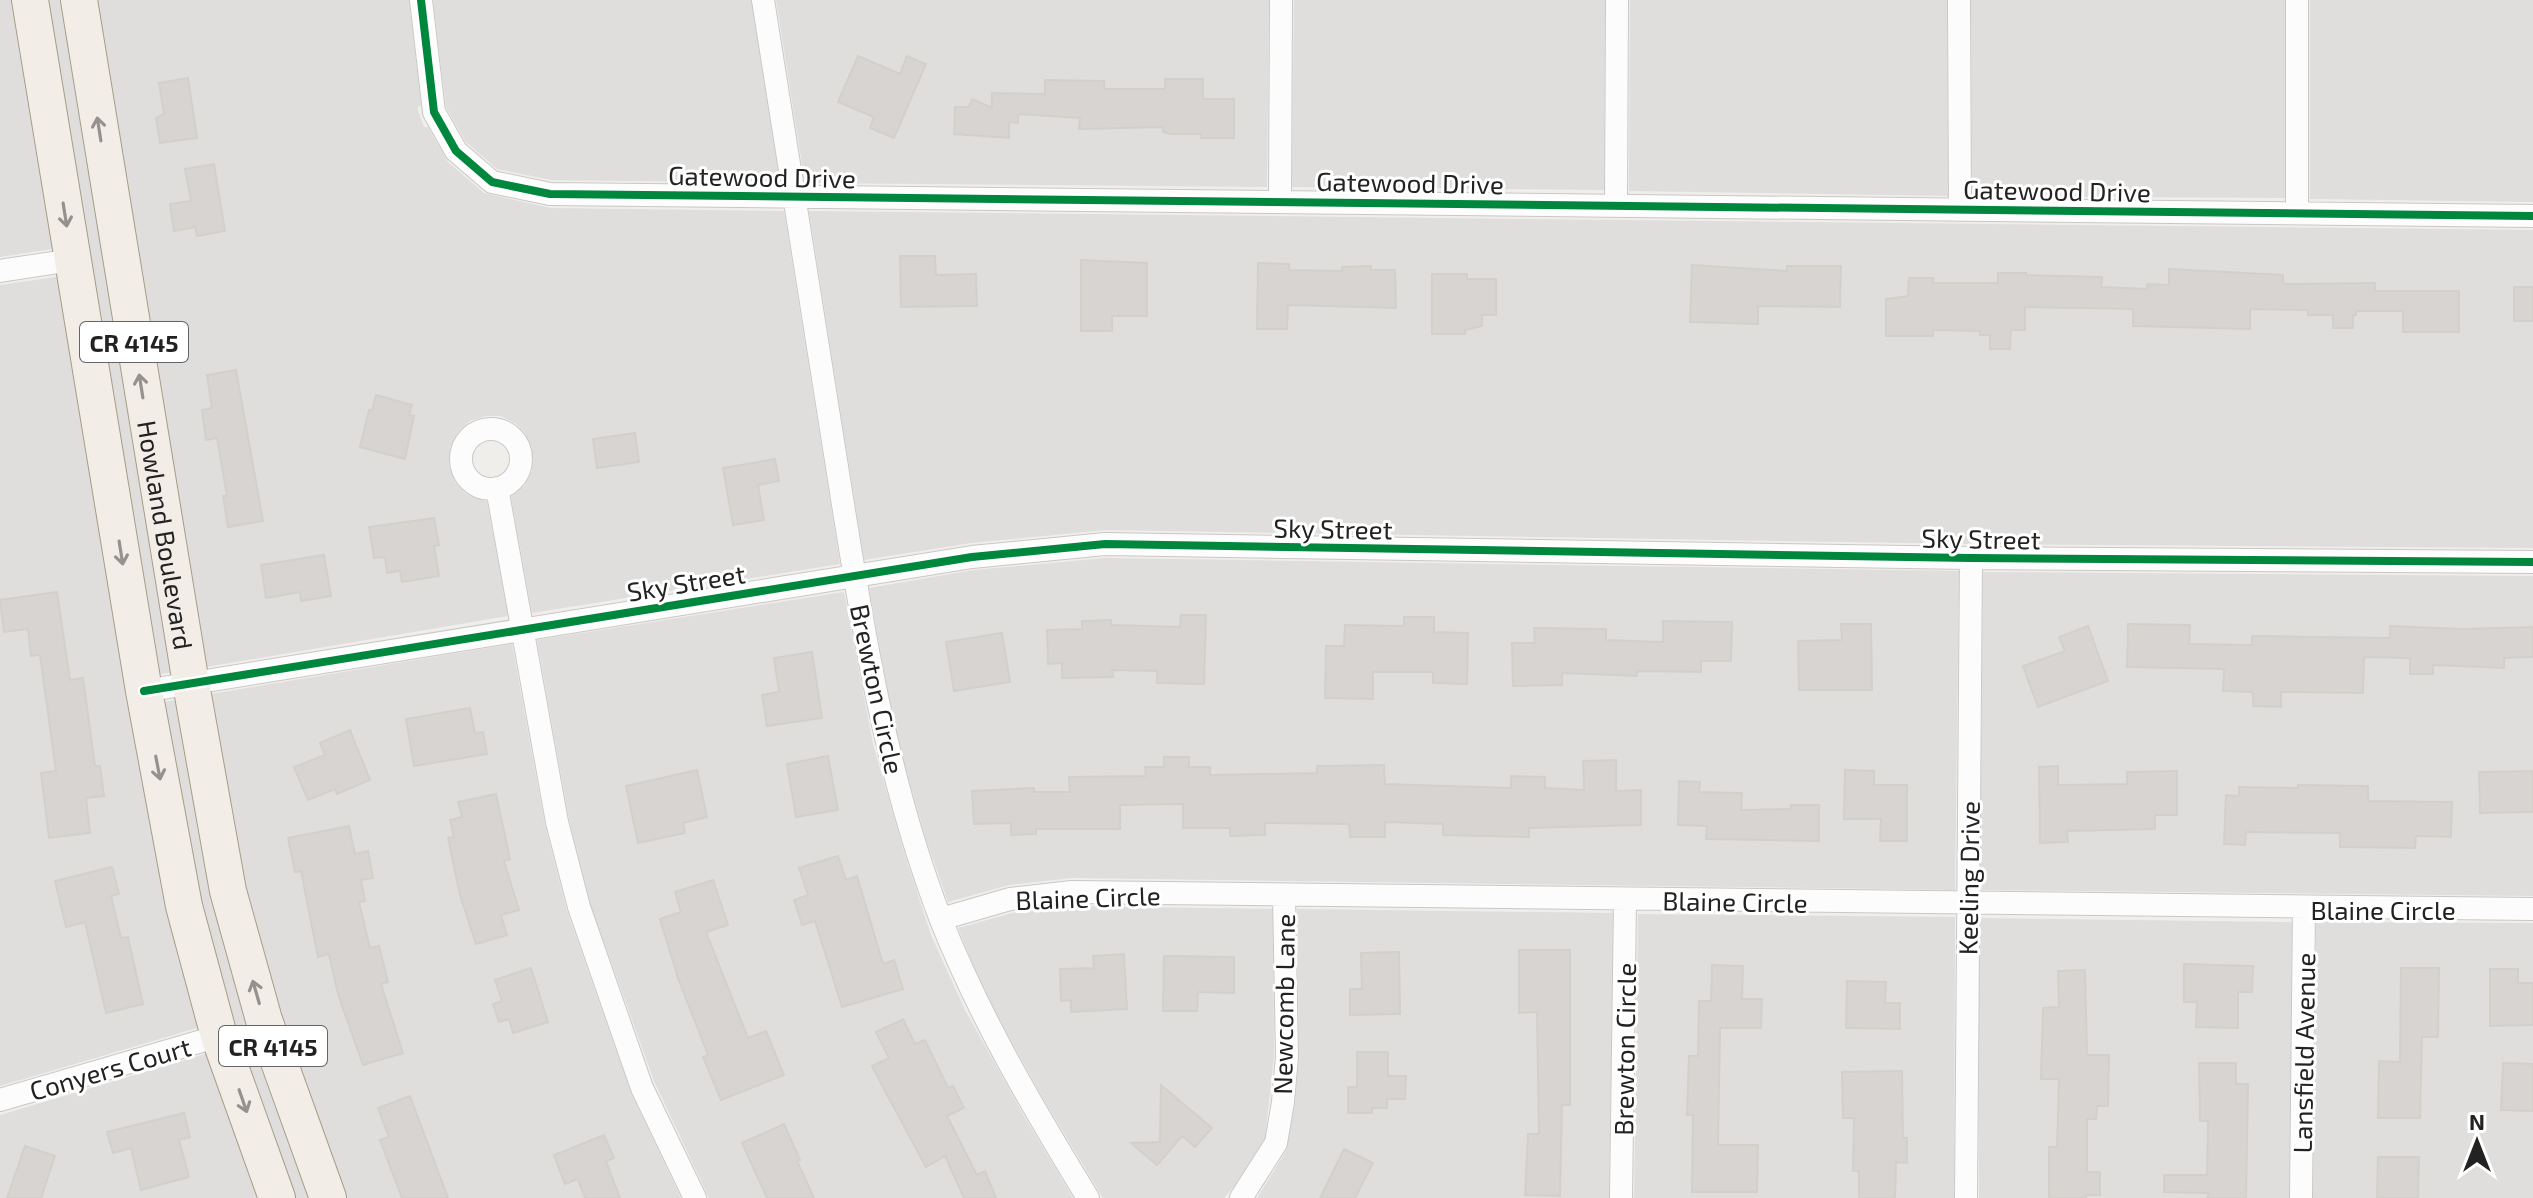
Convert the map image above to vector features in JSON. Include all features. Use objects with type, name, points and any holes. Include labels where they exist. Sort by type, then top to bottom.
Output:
[{"type":"main road","name":"Howland Boulevard","points":[[30,0],[144,691],[184,906],[219,1036],[277,1198]]},
{"type":"main road","name":"Howland Boulevard","points":[[79,0],[228,891],[264,1020],[328,1198]]},
{"type":"street","name":"Gatewood Drive","points":[[421,0],[434,112],[456,151],[492,182],[550,194],[2533,216]]},
{"type":"street","name":"Brewton Circle","points":[[763,0],[854,576],[884,739],[941,919],[975,1000],[1088,1198]]},
{"type":"street","points":[[1280,201],[1281,0]]},
{"type":"street","points":[[1616,204],[1617,0]]},
{"type":"street","points":[[1959,0],[1960,210]]},
{"type":"street","points":[[2297,0],[2297,213]]},
{"type":"street","points":[[0,271],[72,260]]},
{"type":"street","points":[[497,488],[557,822],[579,907],[642,1088],[695,1198]]},
{"type":"street","name":"Sky Street","points":[[144,691],[972,557],[1105,544],[1971,558],[2533,562]]},
{"type":"street","name":"Keeling Drive","points":[[1966,1198],[1971,558]]},
{"type":"street","name":"Blaine Circle","points":[[941,919],[1010,899],[1072,892],[2533,909]]},
{"type":"street","name":"Newcomb Lane","points":[[1241,1198],[1276,1143],[1283,1102],[1287,1056],[1284,895]]},
{"type":"street","name":"Brewton Circle","points":[[1621,1198],[1625,900]]},
{"type":"street","name":"Lansfield Avenue","points":[[2301,1198],[2304,908]]},
{"type":"street","name":"Conyers Court","points":[[0,1100],[219,1036]]},
{"type":"shaded area","points":[[0,0],[17,0],[58,248],[0,257]]},
{"type":"shaded area","points":[[43,0],[66,0],[176,672],[154,675]]},
{"type":"shaded area","points":[[90,0],[409,0],[421,105],[417,108],[424,127],[428,127],[448,162],[484,193],[550,208],[784,211],[840,564],[532,613],[511,497],[524,486],[532,471],[532,447],[516,424],[501,416],[485,416],[470,421],[458,432],[450,447],[449,465],[455,482],[466,494],[487,502],[508,616],[200,668]]},
{"type":"shaded area","points":[[433,0],[751,0],[780,183],[551,180],[497,169],[465,141],[446,107]]},
{"type":"shaded area","points":[[776,0],[1269,0],[1267,187],[805,183]]},
{"type":"shaded area","points":[[1294,0],[1605,0],[1604,190],[1292,187]]},
{"type":"shaded area","points":[[1630,0],[1947,0],[1948,196],[1629,191]]},
{"type":"shaded area","points":[[1971,0],[2285,0],[2285,198],[1972,196]]},
{"type":"shaded area","points":[[2310,0],[2533,0],[2533,202],[2310,199]]},
{"type":"shaded area","points":[[809,211],[2533,230],[2533,548],[1971,544],[1105,530],[971,543],[864,560]]},
{"type":"shaded area","points":[[62,276],[204,1026],[0,1086],[0,285]]},
{"type":"shaded area","points":[[1105,558],[1959,571],[1955,890],[1072,878],[1009,885],[948,902],[896,736],[869,588],[974,570]]},
{"type":"shaded area","points":[[1983,572],[2533,576],[2533,896],[1980,890]]},
{"type":"shaded area","points":[[844,592],[873,744],[931,935],[964,1008],[1073,1198],[709,1198],[654,1081],[590,903],[569,819],[537,640]]},
{"type":"shaded area","points":[[512,644],[545,825],[567,911],[631,1093],[681,1198],[341,1198],[275,1016],[243,896],[205,695]]},
{"type":"shaded area","points":[[181,699],[314,1198],[290,1198],[231,1031],[196,903],[158,703]]},
{"type":"shaded area","points":[[1072,906],[1273,909],[1274,1056],[1265,1138],[1224,1198],[1103,1198],[985,994],[958,928],[1012,913]]},
{"type":"shaded area","points":[[1297,909],[1613,913],[1609,1198],[1257,1198],[1286,1151],[1295,1103],[1299,1057]]},
{"type":"shaded area","points":[[1638,914],[1955,917],[1954,1198],[1634,1198]]},
{"type":"shaded area","points":[[1979,918],[2292,922],[2289,1198],[1979,1198]]},
{"type":"shaded area","points":[[2316,922],[2533,923],[2533,1198],[2313,1198]]},
{"type":"shaded area","points":[[212,1052],[264,1198],[0,1198],[0,1115]]},
{"type":"building","points":[[858,56],[900,74],[907,56],[926,64],[894,138],[870,128],[874,117],[838,102]]},
{"type":"building","points":[[188,78],[197,138],[160,143],[156,118],[164,114],[159,83]]},
{"type":"building","points":[[1165,79],[1203,79],[1203,99],[1234,99],[1234,138],[1171,134],[1163,132],[1163,127],[1079,129],[1080,118],[1018,114],[1018,123],[1009,122],[1009,138],[954,134],[955,107],[969,107],[972,99],[992,108],[992,93],[1045,94],[1045,80],[1104,81],[1104,89],[1165,89]]},
{"type":"building","points":[[214,164],[225,231],[197,236],[195,227],[174,231],[170,204],[191,201],[185,169]]},
{"type":"building","points":[[900,256],[935,256],[936,275],[976,274],[977,306],[901,307]]},
{"type":"building","points":[[1081,260],[1147,263],[1147,316],[1112,316],[1112,331],[1081,331]]},
{"type":"building","points":[[1258,263],[1289,264],[1289,270],[1342,271],[1342,267],[1371,266],[1371,270],[1395,270],[1396,308],[1288,305],[1287,329],[1257,329]]},
{"type":"building","points":[[1692,265],[1787,271],[1787,266],[1841,266],[1840,307],[1758,306],[1758,324],[1690,322]]},
{"type":"building","points":[[2169,269],[2283,275],[2283,284],[2375,283],[2375,291],[2459,291],[2459,332],[2403,332],[2403,311],[2356,311],[2353,328],[2333,328],[2333,315],[2308,315],[2308,310],[2250,309],[2250,329],[2133,326],[2133,309],[2025,307],[2025,330],[2011,330],[2010,349],[1990,349],[1990,335],[1980,335],[1980,331],[1933,330],[1933,336],[1886,336],[1886,299],[1908,296],[1909,278],[1933,278],[1933,283],[1998,283],[1998,273],[2026,273],[2102,277],[2101,287],[2147,289],[2147,284],[2169,285]]},
{"type":"building","points":[[1432,274],[1467,274],[1467,279],[1496,279],[1496,315],[1482,315],[1482,326],[1465,330],[1465,334],[1432,334]]},
{"type":"building","points":[[2514,287],[2533,287],[2533,321],[2514,321]]},
{"type":"building","points":[[236,370],[263,521],[228,527],[223,496],[227,496],[217,438],[206,440],[202,410],[212,408],[207,375]]},
{"type":"building","points":[[376,395],[412,405],[409,415],[414,416],[405,459],[360,447]]},
{"type":"building","points":[[635,433],[639,462],[597,468],[593,439]]},
{"type":"building","points":[[775,459],[779,481],[758,485],[764,520],[733,525],[723,468]]},
{"type":"building","points":[[434,518],[439,545],[434,546],[439,576],[402,582],[400,571],[387,573],[385,557],[374,558],[369,527]]},
{"type":"building","points":[[324,555],[331,596],[301,601],[300,592],[266,598],[261,565]]},
{"type":"building","points":[[57,592],[70,680],[83,678],[95,766],[100,766],[104,796],[86,798],[90,833],[49,838],[41,773],[56,771],[40,655],[31,656],[28,629],[4,632],[0,600]]},
{"type":"building","points":[[1181,615],[1206,615],[1204,684],[1157,683],[1157,671],[1112,670],[1113,677],[1062,678],[1062,663],[1048,664],[1047,630],[1082,629],[1082,621],[1111,620],[1111,625],[1180,627]]},
{"type":"building","points":[[1404,617],[1434,617],[1434,632],[1468,633],[1467,684],[1433,683],[1433,672],[1373,672],[1373,699],[1325,698],[1326,646],[1344,646],[1345,625],[1404,626]]},
{"type":"building","points":[[1663,621],[1732,622],[1731,661],[1701,661],[1701,672],[1637,671],[1637,676],[1562,673],[1562,685],[1513,686],[1512,643],[1535,643],[1534,628],[1606,629],[1606,640],[1663,642]]},
{"type":"building","points":[[1841,624],[1871,624],[1872,690],[1799,690],[1798,641],[1842,640]]},
{"type":"building","points":[[2128,624],[2190,625],[2189,644],[2252,645],[2252,636],[2390,638],[2390,626],[2462,629],[2533,627],[2533,657],[2504,658],[2504,668],[2433,665],[2433,674],[2410,674],[2410,658],[2364,657],[2363,693],[2281,692],[2281,707],[2253,706],[2253,692],[2223,691],[2224,669],[2127,667]]},
{"type":"building","points":[[2088,626],[2108,681],[2038,707],[2023,666],[2065,651],[2059,637]]},
{"type":"building","points":[[1002,633],[1010,682],[954,691],[946,642]]},
{"type":"building","points":[[812,652],[822,718],[767,726],[762,695],[779,692],[774,658]]},
{"type":"building","points":[[470,708],[475,733],[483,732],[487,754],[414,766],[406,719]]},
{"type":"building","points":[[350,730],[370,780],[337,794],[335,789],[308,800],[294,767],[325,755],[320,743]]},
{"type":"building","points":[[828,756],[838,810],[796,817],[787,764]]},
{"type":"building","points":[[1164,757],[1189,757],[1189,767],[1210,767],[1210,775],[1317,773],[1317,766],[1384,765],[1385,784],[1511,788],[1511,776],[1545,777],[1545,788],[1584,790],[1583,761],[1616,760],[1616,791],[1641,790],[1641,825],[1529,828],[1529,837],[1443,835],[1443,824],[1385,822],[1385,837],[1350,837],[1349,824],[1265,823],[1265,835],[1230,836],[1230,828],[1183,828],[1183,804],[1120,805],[1120,829],[1036,829],[1036,834],[1011,835],[1011,823],[974,824],[972,791],[1034,788],[1034,792],[1070,792],[1069,777],[1146,776],[1145,767],[1164,767]]},
{"type":"building","points":[[2058,766],[2058,785],[2127,784],[2127,772],[2177,771],[2177,815],[2155,815],[2155,829],[2067,831],[2068,842],[2040,843],[2039,767]]},
{"type":"building","points":[[697,770],[707,817],[683,823],[685,833],[638,843],[626,786]]},
{"type":"building","points":[[1845,770],[1874,771],[1874,785],[1907,785],[1907,841],[1880,841],[1881,819],[1844,819]]},
{"type":"building","points":[[2533,771],[2533,812],[2480,813],[2479,772]]},
{"type":"building","points":[[1679,781],[1700,782],[1699,792],[1742,793],[1741,810],[1819,805],[1819,841],[1706,839],[1707,826],[1678,825]]},
{"type":"building","points":[[2298,785],[2368,786],[2368,801],[2452,802],[2451,837],[2416,836],[2415,848],[2340,847],[2340,833],[2246,832],[2245,845],[2224,844],[2226,795],[2239,796],[2239,787],[2298,788]]},
{"type":"building","points":[[496,794],[510,859],[504,861],[519,910],[501,915],[507,935],[476,944],[460,895],[448,838],[454,837],[450,820],[462,817],[458,802]]},
{"type":"building","points":[[349,826],[355,854],[368,851],[373,878],[361,880],[365,901],[359,902],[370,948],[379,946],[388,982],[381,984],[403,1053],[363,1065],[338,994],[329,954],[318,957],[301,871],[295,872],[288,838]]},
{"type":"building","points":[[838,856],[846,880],[857,876],[883,964],[894,960],[903,989],[842,1007],[815,921],[802,925],[794,900],[808,895],[799,868]]},
{"type":"building","points":[[112,867],[119,894],[111,896],[121,938],[128,937],[143,1004],[106,1013],[85,922],[66,927],[55,881]]},
{"type":"building","points":[[713,880],[728,925],[706,932],[748,1038],[766,1031],[784,1075],[721,1100],[703,1057],[708,1055],[678,978],[660,919],[681,912],[675,892]]},
{"type":"building","points":[[1519,950],[1570,950],[1570,1105],[1562,1105],[1560,1196],[1525,1195],[1528,1134],[1539,1134],[1537,1012],[1519,1013]]},
{"type":"building","points":[[1399,952],[1400,1014],[1350,1015],[1350,989],[1362,989],[1361,953]]},
{"type":"building","points":[[1124,954],[1127,1009],[1071,1012],[1071,1000],[1061,1001],[1060,969],[1094,968],[1093,956]]},
{"type":"building","points":[[1164,956],[1234,957],[1234,993],[1198,992],[1197,1011],[1163,1011]]},
{"type":"building","points":[[2184,964],[2253,966],[2252,992],[2238,992],[2238,1028],[2196,1027],[2197,1002],[2184,1002]]},
{"type":"building","points":[[1712,965],[1743,966],[1742,999],[1762,999],[1761,1028],[1720,1028],[1718,1145],[1758,1145],[1757,1192],[1692,1192],[1693,1115],[1687,1115],[1689,1056],[1698,1056],[1699,1001],[1711,1001]]},
{"type":"building","points":[[531,968],[548,1022],[513,1033],[509,1019],[499,1022],[493,1004],[502,1001],[495,980]]},
{"type":"building","points":[[2401,968],[2439,968],[2438,1037],[2422,1037],[2420,1118],[2378,1118],[2379,1061],[2400,1062]]},
{"type":"building","points":[[2490,969],[2518,969],[2518,983],[2533,983],[2533,1025],[2490,1026]]},
{"type":"building","points":[[2085,970],[2087,1055],[2109,1055],[2108,1106],[2097,1106],[2096,1119],[2087,1119],[2087,1172],[2100,1172],[2100,1195],[2049,1198],[2049,1147],[2057,1147],[2059,1079],[2041,1079],[2043,1008],[2059,1007],[2058,971]]},
{"type":"building","points":[[1847,981],[1886,982],[1885,1003],[1900,1003],[1900,1029],[1846,1028]]},
{"type":"building","points":[[903,1019],[915,1044],[925,1040],[948,1088],[953,1086],[964,1108],[947,1116],[977,1175],[985,1171],[996,1198],[964,1198],[945,1156],[926,1167],[872,1066],[889,1058],[876,1032]]},
{"type":"building","points":[[1357,1052],[1388,1052],[1388,1076],[1406,1076],[1405,1099],[1387,1099],[1387,1108],[1372,1108],[1372,1113],[1348,1113],[1348,1087],[1357,1087]]},
{"type":"building","points":[[2199,1063],[2236,1063],[2236,1084],[2248,1084],[2246,1198],[2208,1198],[2208,1193],[2164,1192],[2164,1175],[2207,1175],[2208,1121],[2200,1121]]},
{"type":"building","points":[[2503,1063],[2533,1064],[2533,1111],[2501,1110]]},
{"type":"building","points":[[1902,1071],[1903,1138],[1907,1138],[1907,1163],[1896,1162],[1895,1198],[1859,1198],[1859,1171],[1853,1171],[1854,1118],[1843,1118],[1842,1072]]},
{"type":"building","points":[[1161,1085],[1212,1128],[1195,1147],[1182,1136],[1157,1165],[1131,1143],[1160,1142]]},
{"type":"building","points":[[410,1096],[448,1198],[402,1198],[380,1140],[389,1137],[378,1108]]},
{"type":"building","points":[[184,1113],[190,1137],[179,1140],[189,1177],[141,1190],[131,1148],[113,1153],[107,1132]]},
{"type":"building","points":[[784,1124],[814,1198],[767,1198],[742,1143]]},
{"type":"building","points":[[604,1135],[614,1158],[606,1161],[620,1198],[585,1198],[578,1179],[565,1184],[554,1155]]},
{"type":"building","points":[[25,1146],[55,1156],[41,1198],[7,1198]]},
{"type":"building","points":[[1344,1149],[1373,1163],[1355,1198],[1320,1198]]},
{"type":"building","points":[[2378,1157],[2419,1157],[2418,1198],[2377,1198]]},
{"type":"cycle path","points":[[421,0],[434,112],[456,151],[492,182],[550,194],[2533,216]]},
{"type":"cycle path","points":[[144,691],[972,557],[1105,544],[1971,558],[2533,562]]}]
